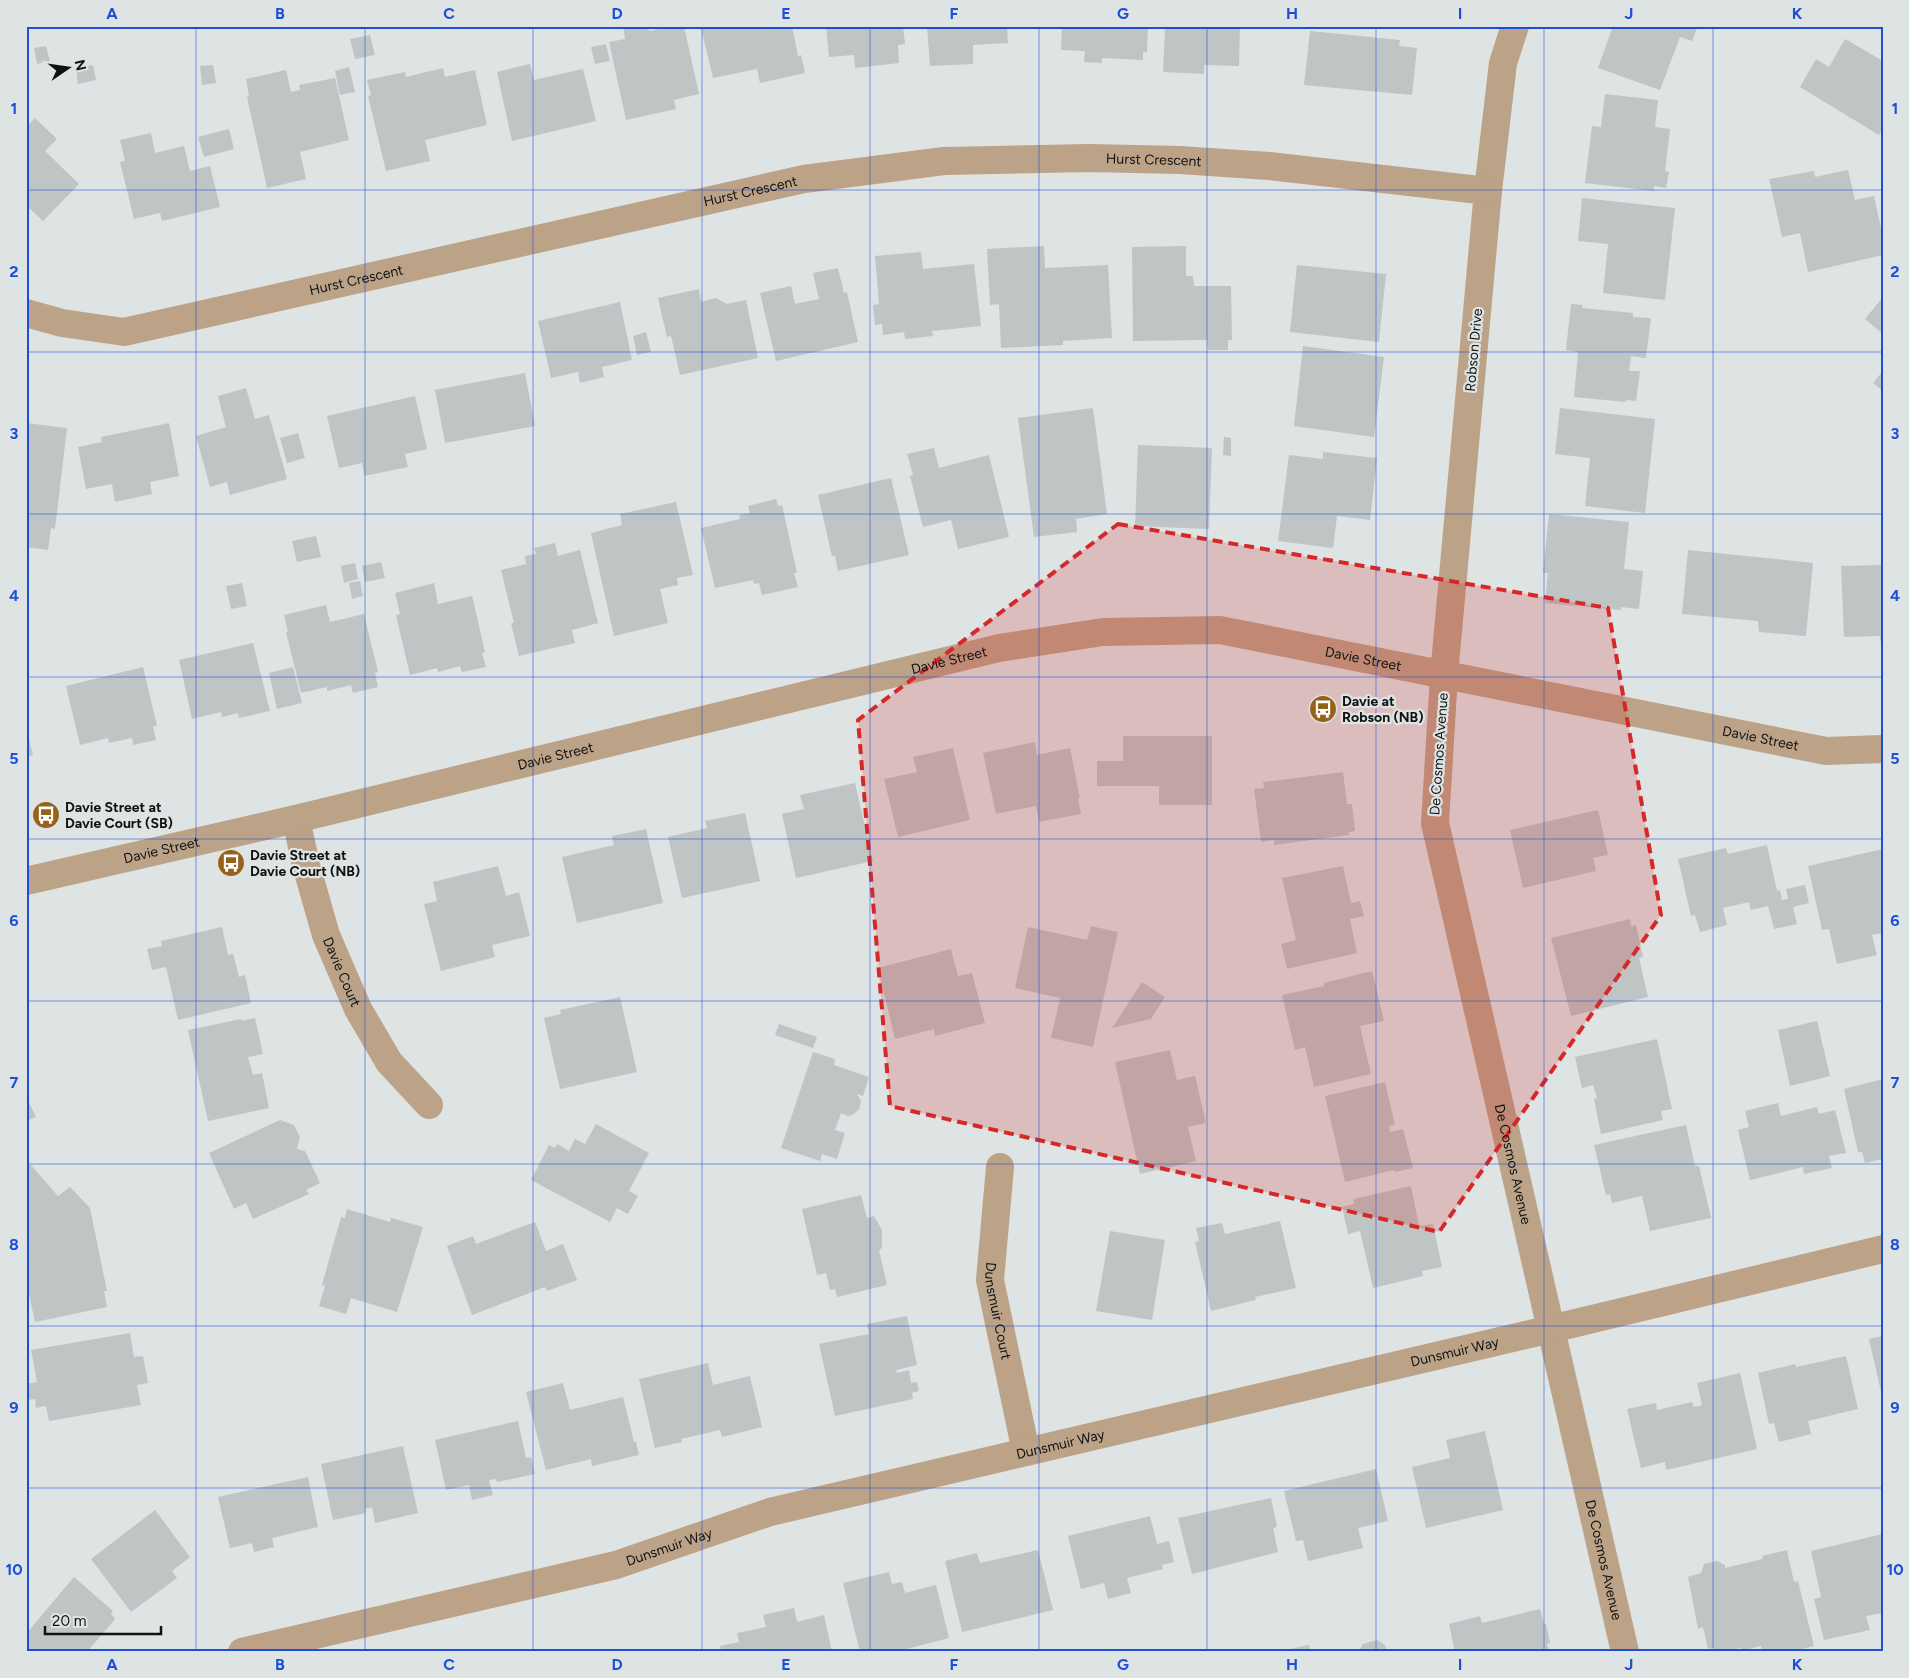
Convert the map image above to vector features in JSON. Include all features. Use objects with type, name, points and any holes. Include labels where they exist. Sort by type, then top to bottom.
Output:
[{"type":"street","name":"Robson Drive","points":[[1444,675],[1488,191],[1503,63],[1515,26]]},
{"type":"street","name":"Hurst Crescent","points":[[26,313],[62,323],[124,332],[804,180],[944,161],[1090,158],[1180,160],[1279,168],[1488,191]]},
{"type":"street","name":"Davie Street","points":[[26,881],[296,819],[999,648],[1103,632],[1220,630],[1826,751],[1883,749]]},
{"type":"street","name":"De Cosmos Avenue","points":[[1444,675],[1434,823],[1625,1652]]},
{"type":"street","name":"Davie Court","points":[[296,819],[306,866],[326,935],[358,1008],[389,1062],[428,1106]]},
{"type":"street","name":"Dunsmuir Court","points":[[1000,1167],[990,1280],[1026,1452]]},
{"type":"street","name":"Dunsmuir Way","points":[[242,1652],[616,1565],[770,1512],[1551,1329],[1883,1249]]},
{"type":"highlighted area","points":[[1118,524],[1608,608],[1661,915],[1439,1232],[890,1106],[858,720]]},
{"type":"building","points":[[623,26],[648,26],[649,31],[684,26],[699,94],[674,100],[676,109],[626,120],[609,42],[625,39]]},
{"type":"building","points":[[711,26],[792,26],[798,56],[801,55],[805,73],[760,83],[757,69],[713,78],[701,28]]},
{"type":"building","points":[[826,26],[903,26],[905,44],[898,45],[899,63],[855,68],[854,55],[829,57]]},
{"type":"building","points":[[927,26],[1007,26],[1008,43],[973,45],[973,64],[930,66]]},
{"type":"building","points":[[1062,26],[1148,26],[1147,52],[1143,52],[1143,60],[1102,58],[1102,63],[1084,62],[1085,51],[1061,50]]},
{"type":"building","points":[[1172,26],[1240,26],[1239,66],[1204,65],[1204,74],[1163,72],[1165,29],[1172,29]]},
{"type":"building","points":[[1613,26],[1698,26],[1692,41],[1680,37],[1660,90],[1598,68]]},
{"type":"building","points":[[1310,31],[1400,40],[1399,46],[1417,48],[1412,95],[1304,85]]},
{"type":"building","points":[[370,35],[375,55],[355,59],[350,39]]},
{"type":"building","points":[[1845,39],[1883,61],[1883,129],[1879,135],[1800,87],[1816,59],[1829,67]]},
{"type":"building","points":[[606,44],[610,61],[595,64],[591,47]]},
{"type":"building","points":[[46,46],[50,61],[37,64],[34,48]]},
{"type":"building","points":[[530,64],[534,80],[583,69],[596,121],[512,141],[497,72]]},
{"type":"building","points":[[93,65],[96,80],[78,84],[76,69]]},
{"type":"building","points":[[213,65],[216,83],[202,85],[200,66]]},
{"type":"building","points":[[349,67],[355,92],[340,95],[335,71]]},
{"type":"building","points":[[443,68],[445,77],[475,70],[487,125],[425,140],[430,161],[386,171],[368,96],[371,95],[367,80],[405,72],[406,77]]},
{"type":"building","points":[[286,70],[291,92],[300,90],[299,85],[335,78],[349,140],[300,152],[306,179],[267,188],[247,97],[249,96],[246,79]]},
{"type":"building","points":[[1605,94],[1658,100],[1655,127],[1670,129],[1665,171],[1669,172],[1666,188],[1654,186],[1654,191],[1585,183],[1592,126],[1601,127]]},
{"type":"building","points":[[35,118],[57,139],[45,151],[79,184],[43,221],[26,205],[26,127]]},
{"type":"building","points":[[229,129],[234,149],[204,157],[198,137]]},
{"type":"building","points":[[151,133],[155,153],[184,146],[190,171],[210,166],[220,207],[162,221],[160,213],[134,219],[120,162],[125,161],[120,140]]},
{"type":"building","points":[[1848,170],[1855,200],[1874,196],[1883,237],[1883,255],[1808,272],[1800,233],[1782,237],[1769,179],[1814,171],[1815,177]]},
{"type":"building","points":[[1582,198],[1675,208],[1665,300],[1603,293],[1608,244],[1578,241]]},
{"type":"building","points":[[1044,246],[1045,268],[1108,265],[1112,338],[1063,341],[1063,345],[1001,348],[999,304],[990,305],[987,249]]},
{"type":"building","points":[[1186,246],[1186,276],[1193,276],[1194,286],[1231,286],[1232,340],[1228,340],[1228,350],[1208,350],[1207,340],[1133,341],[1132,247]]},
{"type":"building","points":[[921,252],[923,269],[974,264],[981,326],[932,331],[933,336],[905,339],[904,332],[883,335],[882,324],[875,325],[873,305],[879,304],[875,256]]},
{"type":"building","points":[[1297,265],[1386,274],[1379,342],[1290,332]]},
{"type":"building","points":[[838,268],[844,293],[847,292],[858,342],[776,361],[760,293],[791,286],[795,304],[819,299],[813,273]]},
{"type":"building","points":[[699,289],[701,302],[716,298],[727,304],[746,300],[758,358],[680,375],[671,336],[667,337],[658,298]]},
{"type":"building","points":[[1883,297],[1883,334],[1865,319]]},
{"type":"building","points":[[620,302],[632,360],[602,367],[604,377],[580,383],[578,372],[551,378],[538,321]]},
{"type":"building","points":[[1571,304],[1583,305],[1582,308],[1633,313],[1633,317],[1651,318],[1646,358],[1631,356],[1629,371],[1640,371],[1636,401],[1626,400],[1626,402],[1574,397],[1578,352],[1566,350]]},
{"type":"building","points":[[646,332],[651,352],[637,355],[633,336]]},
{"type":"building","points":[[1303,346],[1384,357],[1374,437],[1294,426]]},
{"type":"building","points":[[1883,371],[1883,391],[1873,383]]},
{"type":"building","points":[[525,373],[535,426],[445,443],[435,390]]},
{"type":"building","points":[[246,388],[255,419],[269,415],[287,479],[230,495],[227,482],[210,487],[196,436],[226,427],[218,396]]},
{"type":"building","points":[[415,396],[427,449],[405,454],[408,467],[364,476],[362,463],[339,468],[327,416]]},
{"type":"building","points":[[1093,408],[1107,514],[1076,519],[1077,532],[1034,537],[1018,418]]},
{"type":"building","points":[[1560,408],[1655,419],[1645,513],[1585,506],[1590,458],[1555,454]]},
{"type":"building","points":[[26,423],[67,428],[55,529],[51,528],[48,550],[26,547]]},
{"type":"building","points":[[169,423],[179,476],[150,482],[152,494],[115,502],[112,484],[86,489],[78,447],[102,442],[101,437]]},
{"type":"building","points":[[298,433],[305,458],[287,463],[280,438]]},
{"type":"building","points":[[1224,437],[1231,438],[1231,456],[1223,455]]},
{"type":"building","points":[[1138,445],[1212,448],[1209,529],[1135,526]]},
{"type":"building","points":[[934,448],[939,468],[989,455],[1009,537],[958,549],[951,520],[923,527],[910,476],[913,475],[907,454]]},
{"type":"building","points":[[1323,452],[1377,458],[1370,520],[1337,516],[1333,548],[1278,541],[1289,455],[1323,459]]},
{"type":"building","points":[[891,478],[909,555],[838,571],[835,556],[832,556],[818,495]]},
{"type":"building","points":[[776,499],[778,506],[782,505],[797,573],[794,573],[798,587],[762,595],[759,583],[754,584],[753,580],[715,588],[701,528],[740,519],[739,515],[750,513],[748,506]]},
{"type":"building","points":[[676,502],[693,575],[677,578],[678,585],[660,589],[668,623],[614,636],[591,533],[622,525],[620,514]]},
{"type":"building","points":[[1549,514],[1629,522],[1624,569],[1643,571],[1639,609],[1621,607],[1621,610],[1545,603],[1548,573],[1543,573]]},
{"type":"building","points":[[316,536],[321,557],[297,562],[292,541]]},
{"type":"building","points":[[555,543],[558,556],[580,550],[598,623],[572,630],[575,643],[519,656],[511,623],[514,623],[501,570],[526,564],[525,556],[536,554],[534,548]]},
{"type":"building","points":[[1688,550],[1813,563],[1806,636],[1759,632],[1758,621],[1682,614]]},
{"type":"building","points":[[381,562],[385,578],[365,582],[362,566]]},
{"type":"building","points":[[355,563],[358,579],[344,583],[341,566]]},
{"type":"building","points":[[1883,565],[1883,644],[1881,644],[1880,636],[1844,637],[1841,566]]},
{"type":"building","points":[[360,581],[363,596],[352,599],[349,583]]},
{"type":"building","points":[[242,583],[247,606],[231,609],[226,586]]},
{"type":"building","points":[[434,583],[438,604],[472,596],[485,652],[482,653],[486,667],[462,672],[460,666],[438,672],[437,668],[410,675],[396,615],[400,614],[395,593]]},
{"type":"building","points":[[326,605],[330,622],[364,614],[378,672],[375,673],[378,687],[353,693],[351,685],[327,691],[327,687],[301,693],[286,632],[288,632],[284,615]]},
{"type":"building","points":[[253,643],[270,711],[239,718],[238,713],[222,717],[221,712],[192,719],[179,660]]},
{"type":"building","points":[[143,667],[157,726],[153,726],[156,740],[133,745],[132,738],[109,743],[108,738],[80,745],[66,686]]},
{"type":"building","points":[[293,667],[302,703],[277,709],[269,673]]},
{"type":"building","points":[[26,729],[33,755],[26,757]]},
{"type":"building","points":[[1123,736],[1212,736],[1212,805],[1159,805],[1159,786],[1097,786],[1097,761],[1123,761]]},
{"type":"building","points":[[1035,742],[1037,755],[1070,748],[1080,798],[1078,798],[1081,814],[1039,822],[1036,806],[996,814],[983,753]]},
{"type":"building","points":[[953,748],[970,820],[898,837],[884,779],[917,772],[913,757]]},
{"type":"building","points":[[1343,772],[1347,804],[1352,804],[1355,831],[1349,832],[1349,835],[1274,845],[1274,840],[1261,842],[1254,789],[1264,788],[1263,782]]},
{"type":"building","points":[[855,783],[873,861],[796,878],[782,814],[804,809],[800,795]]},
{"type":"building","points":[[1598,810],[1608,855],[1593,858],[1596,871],[1523,888],[1510,830]]},
{"type":"building","points":[[745,813],[760,881],[682,898],[668,837],[707,828],[705,821]]},
{"type":"building","points":[[646,829],[663,903],[577,923],[562,857],[614,845],[612,836]]},
{"type":"building","points":[[1767,845],[1777,891],[1780,890],[1782,900],[1788,899],[1786,889],[1805,885],[1809,903],[1793,907],[1797,924],[1774,929],[1768,906],[1751,910],[1749,902],[1723,908],[1727,925],[1700,932],[1695,915],[1691,916],[1678,859],[1726,848],[1728,854]]},
{"type":"building","points":[[1883,849],[1883,933],[1872,935],[1877,955],[1837,964],[1829,929],[1822,930],[1808,866]]},
{"type":"building","points":[[498,866],[506,896],[519,892],[530,936],[492,945],[495,957],[441,971],[424,904],[437,901],[433,882]]},
{"type":"building","points":[[1343,866],[1351,903],[1360,901],[1364,916],[1350,919],[1357,953],[1287,969],[1281,944],[1296,940],[1282,878]]},
{"type":"building","points":[[1630,919],[1631,926],[1636,925],[1643,957],[1639,958],[1648,997],[1571,1016],[1551,938]]},
{"type":"building","points":[[1091,926],[1118,932],[1093,1047],[1051,1038],[1060,998],[1015,988],[1028,927],[1087,940]]},
{"type":"building","points":[[222,927],[228,955],[233,954],[239,977],[245,975],[251,1003],[178,1020],[166,967],[152,970],[147,949],[162,946],[161,941]]},
{"type":"building","points":[[951,949],[958,976],[972,973],[985,1023],[935,1036],[934,1029],[895,1039],[878,968]]},
{"type":"building","points":[[1372,971],[1384,1021],[1360,1026],[1371,1074],[1314,1087],[1305,1047],[1295,1050],[1282,995],[1324,986],[1324,983]]},
{"type":"building","points":[[1142,982],[1165,997],[1151,1019],[1112,1028]]},
{"type":"building","points":[[620,997],[637,1072],[560,1089],[544,1018],[561,1014],[560,1010]]},
{"type":"building","points":[[255,1018],[263,1054],[248,1057],[253,1075],[262,1073],[269,1108],[208,1121],[188,1030]]},
{"type":"building","points":[[1817,1021],[1830,1076],[1790,1086],[1778,1030]]},
{"type":"building","points":[[779,1024],[817,1037],[813,1048],[775,1035]]},
{"type":"building","points":[[1657,1039],[1672,1109],[1661,1111],[1663,1120],[1601,1134],[1594,1099],[1597,1098],[1593,1085],[1582,1088],[1575,1057]]},
{"type":"building","points":[[1170,1050],[1177,1080],[1195,1076],[1206,1123],[1188,1127],[1196,1161],[1140,1174],[1115,1062]]},
{"type":"building","points":[[813,1052],[835,1059],[834,1065],[869,1077],[863,1096],[857,1094],[861,1101],[859,1109],[854,1114],[848,1116],[841,1113],[835,1130],[845,1133],[837,1159],[822,1154],[820,1161],[781,1148]]},
{"type":"building","points":[[1883,1079],[1883,1159],[1865,1163],[1862,1152],[1858,1152],[1844,1089]]},
{"type":"building","points":[[1385,1082],[1395,1125],[1389,1126],[1390,1132],[1403,1129],[1413,1168],[1395,1172],[1394,1170],[1345,1182],[1325,1096]]},
{"type":"building","points":[[26,1096],[36,1117],[26,1121]]},
{"type":"building","points":[[1778,1103],[1781,1116],[1817,1107],[1819,1114],[1835,1110],[1846,1153],[1829,1156],[1832,1168],[1804,1174],[1803,1167],[1750,1180],[1738,1130],[1749,1127],[1745,1111]]},
{"type":"building","points":[[280,1120],[294,1125],[300,1137],[297,1149],[305,1151],[320,1183],[306,1190],[309,1194],[253,1219],[246,1203],[234,1209],[209,1153]]},
{"type":"building","points":[[596,1124],[649,1153],[629,1191],[638,1196],[628,1214],[617,1208],[610,1222],[531,1180],[549,1145],[555,1148],[557,1144],[569,1151],[575,1139],[585,1144]]},
{"type":"building","points":[[1686,1125],[1695,1166],[1699,1166],[1711,1218],[1650,1231],[1642,1196],[1612,1203],[1610,1194],[1606,1195],[1594,1145]]},
{"type":"building","points":[[30,1164],[58,1196],[70,1187],[90,1208],[107,1291],[104,1291],[107,1307],[35,1322],[26,1280],[26,1167]]},
{"type":"building","points":[[1411,1186],[1419,1226],[1433,1224],[1442,1267],[1422,1271],[1423,1276],[1373,1288],[1360,1231],[1348,1234],[1342,1207],[1354,1204],[1353,1199]]},
{"type":"building","points":[[861,1195],[867,1218],[874,1216],[882,1230],[882,1248],[879,1250],[887,1285],[837,1297],[835,1289],[830,1290],[826,1273],[817,1275],[802,1209]]},
{"type":"building","points":[[347,1209],[390,1222],[391,1218],[423,1227],[397,1312],[351,1298],[346,1314],[319,1306],[325,1286],[322,1285],[341,1217],[345,1218]]},
{"type":"building","points":[[1280,1221],[1296,1288],[1255,1297],[1256,1300],[1211,1311],[1195,1242],[1199,1241],[1196,1228],[1222,1223],[1225,1234]]},
{"type":"building","points":[[535,1222],[546,1251],[563,1244],[577,1280],[547,1291],[545,1287],[472,1315],[447,1246],[473,1236],[476,1244]]},
{"type":"building","points":[[1110,1231],[1165,1240],[1152,1320],[1096,1311]]},
{"type":"building","points":[[907,1316],[917,1365],[896,1370],[897,1373],[909,1370],[911,1383],[917,1382],[919,1391],[912,1393],[913,1399],[835,1416],[819,1344],[869,1334],[867,1324]]},
{"type":"building","points":[[130,1333],[134,1357],[143,1356],[148,1383],[137,1385],[141,1405],[49,1421],[46,1406],[36,1408],[35,1399],[26,1400],[26,1384],[37,1382],[31,1350]]},
{"type":"building","points":[[1883,1336],[1883,1396],[1882,1396],[1869,1339]]},
{"type":"building","points":[[1846,1356],[1858,1409],[1808,1421],[1811,1434],[1779,1442],[1774,1423],[1769,1424],[1758,1373],[1795,1364],[1796,1367]]},
{"type":"building","points":[[708,1363],[713,1385],[750,1376],[762,1427],[722,1437],[720,1430],[681,1439],[682,1442],[655,1448],[639,1379]]},
{"type":"building","points":[[1740,1373],[1757,1449],[1666,1470],[1665,1462],[1641,1468],[1627,1409],[1656,1403],[1657,1410],[1692,1402],[1694,1407],[1702,1405],[1697,1383]]},
{"type":"building","points":[[563,1383],[570,1410],[623,1397],[639,1455],[592,1466],[591,1459],[546,1470],[526,1392]]},
{"type":"building","points":[[518,1421],[526,1458],[531,1457],[535,1474],[497,1482],[496,1479],[489,1480],[493,1495],[472,1500],[469,1485],[446,1490],[435,1440]]},
{"type":"building","points":[[1485,1431],[1503,1510],[1426,1528],[1412,1467],[1450,1458],[1446,1440]]},
{"type":"building","points":[[403,1446],[418,1513],[375,1523],[372,1507],[365,1509],[366,1513],[333,1520],[321,1464]]},
{"type":"building","points":[[1376,1469],[1388,1521],[1358,1528],[1363,1548],[1308,1561],[1303,1540],[1296,1541],[1284,1491]]},
{"type":"building","points":[[308,1477],[318,1527],[272,1538],[274,1547],[254,1552],[252,1543],[230,1548],[218,1497]]},
{"type":"building","points":[[1271,1498],[1277,1527],[1273,1528],[1278,1552],[1192,1574],[1178,1518]]},
{"type":"building","points":[[155,1510],[190,1557],[172,1571],[177,1578],[131,1612],[91,1559]]},
{"type":"building","points":[[1150,1516],[1157,1544],[1169,1541],[1174,1562],[1162,1565],[1163,1569],[1127,1578],[1131,1593],[1108,1599],[1104,1583],[1081,1589],[1068,1536]]},
{"type":"building","points":[[1883,1534],[1883,1613],[1866,1616],[1870,1630],[1824,1640],[1814,1599],[1821,1597],[1811,1551]]},
{"type":"building","points":[[1038,1550],[1053,1610],[962,1632],[945,1561],[977,1553],[980,1563]]},
{"type":"building","points":[[1787,1550],[1794,1582],[1798,1581],[1814,1646],[1790,1652],[1762,1652],[1761,1646],[1741,1651],[1741,1648],[1715,1652],[1714,1648],[1708,1649],[1703,1627],[1698,1629],[1688,1577],[1701,1573],[1704,1564],[1717,1561],[1725,1565],[1725,1568],[1763,1559],[1762,1556]]},
{"type":"building","points":[[889,1572],[892,1584],[902,1582],[905,1593],[936,1585],[949,1638],[895,1652],[860,1652],[843,1583]]},
{"type":"building","points":[[74,1577],[113,1611],[111,1614],[115,1619],[87,1652],[26,1652],[26,1634]]},
{"type":"building","points":[[794,1608],[797,1622],[824,1615],[832,1652],[722,1652],[720,1646],[739,1642],[737,1633],[766,1627],[763,1615]]},
{"type":"building","points":[[1540,1609],[1544,1624],[1546,1624],[1550,1643],[1547,1644],[1549,1652],[1455,1652],[1449,1624],[1480,1616],[1482,1623]]},
{"type":"building","points":[[1377,1640],[1385,1645],[1387,1652],[1358,1652],[1363,1644]]},
{"type":"building","points":[[1309,1645],[1311,1652],[1291,1652],[1290,1649]]},
{"type":"place","name":"Davie at Robson (NB)","points":[[1323,709]]},
{"type":"place","name":"Davie Street at Davie Court (SB)","points":[[46,815]]},
{"type":"place","name":"Davie Street at Davie Court (NB)","points":[[231,863]]}]
